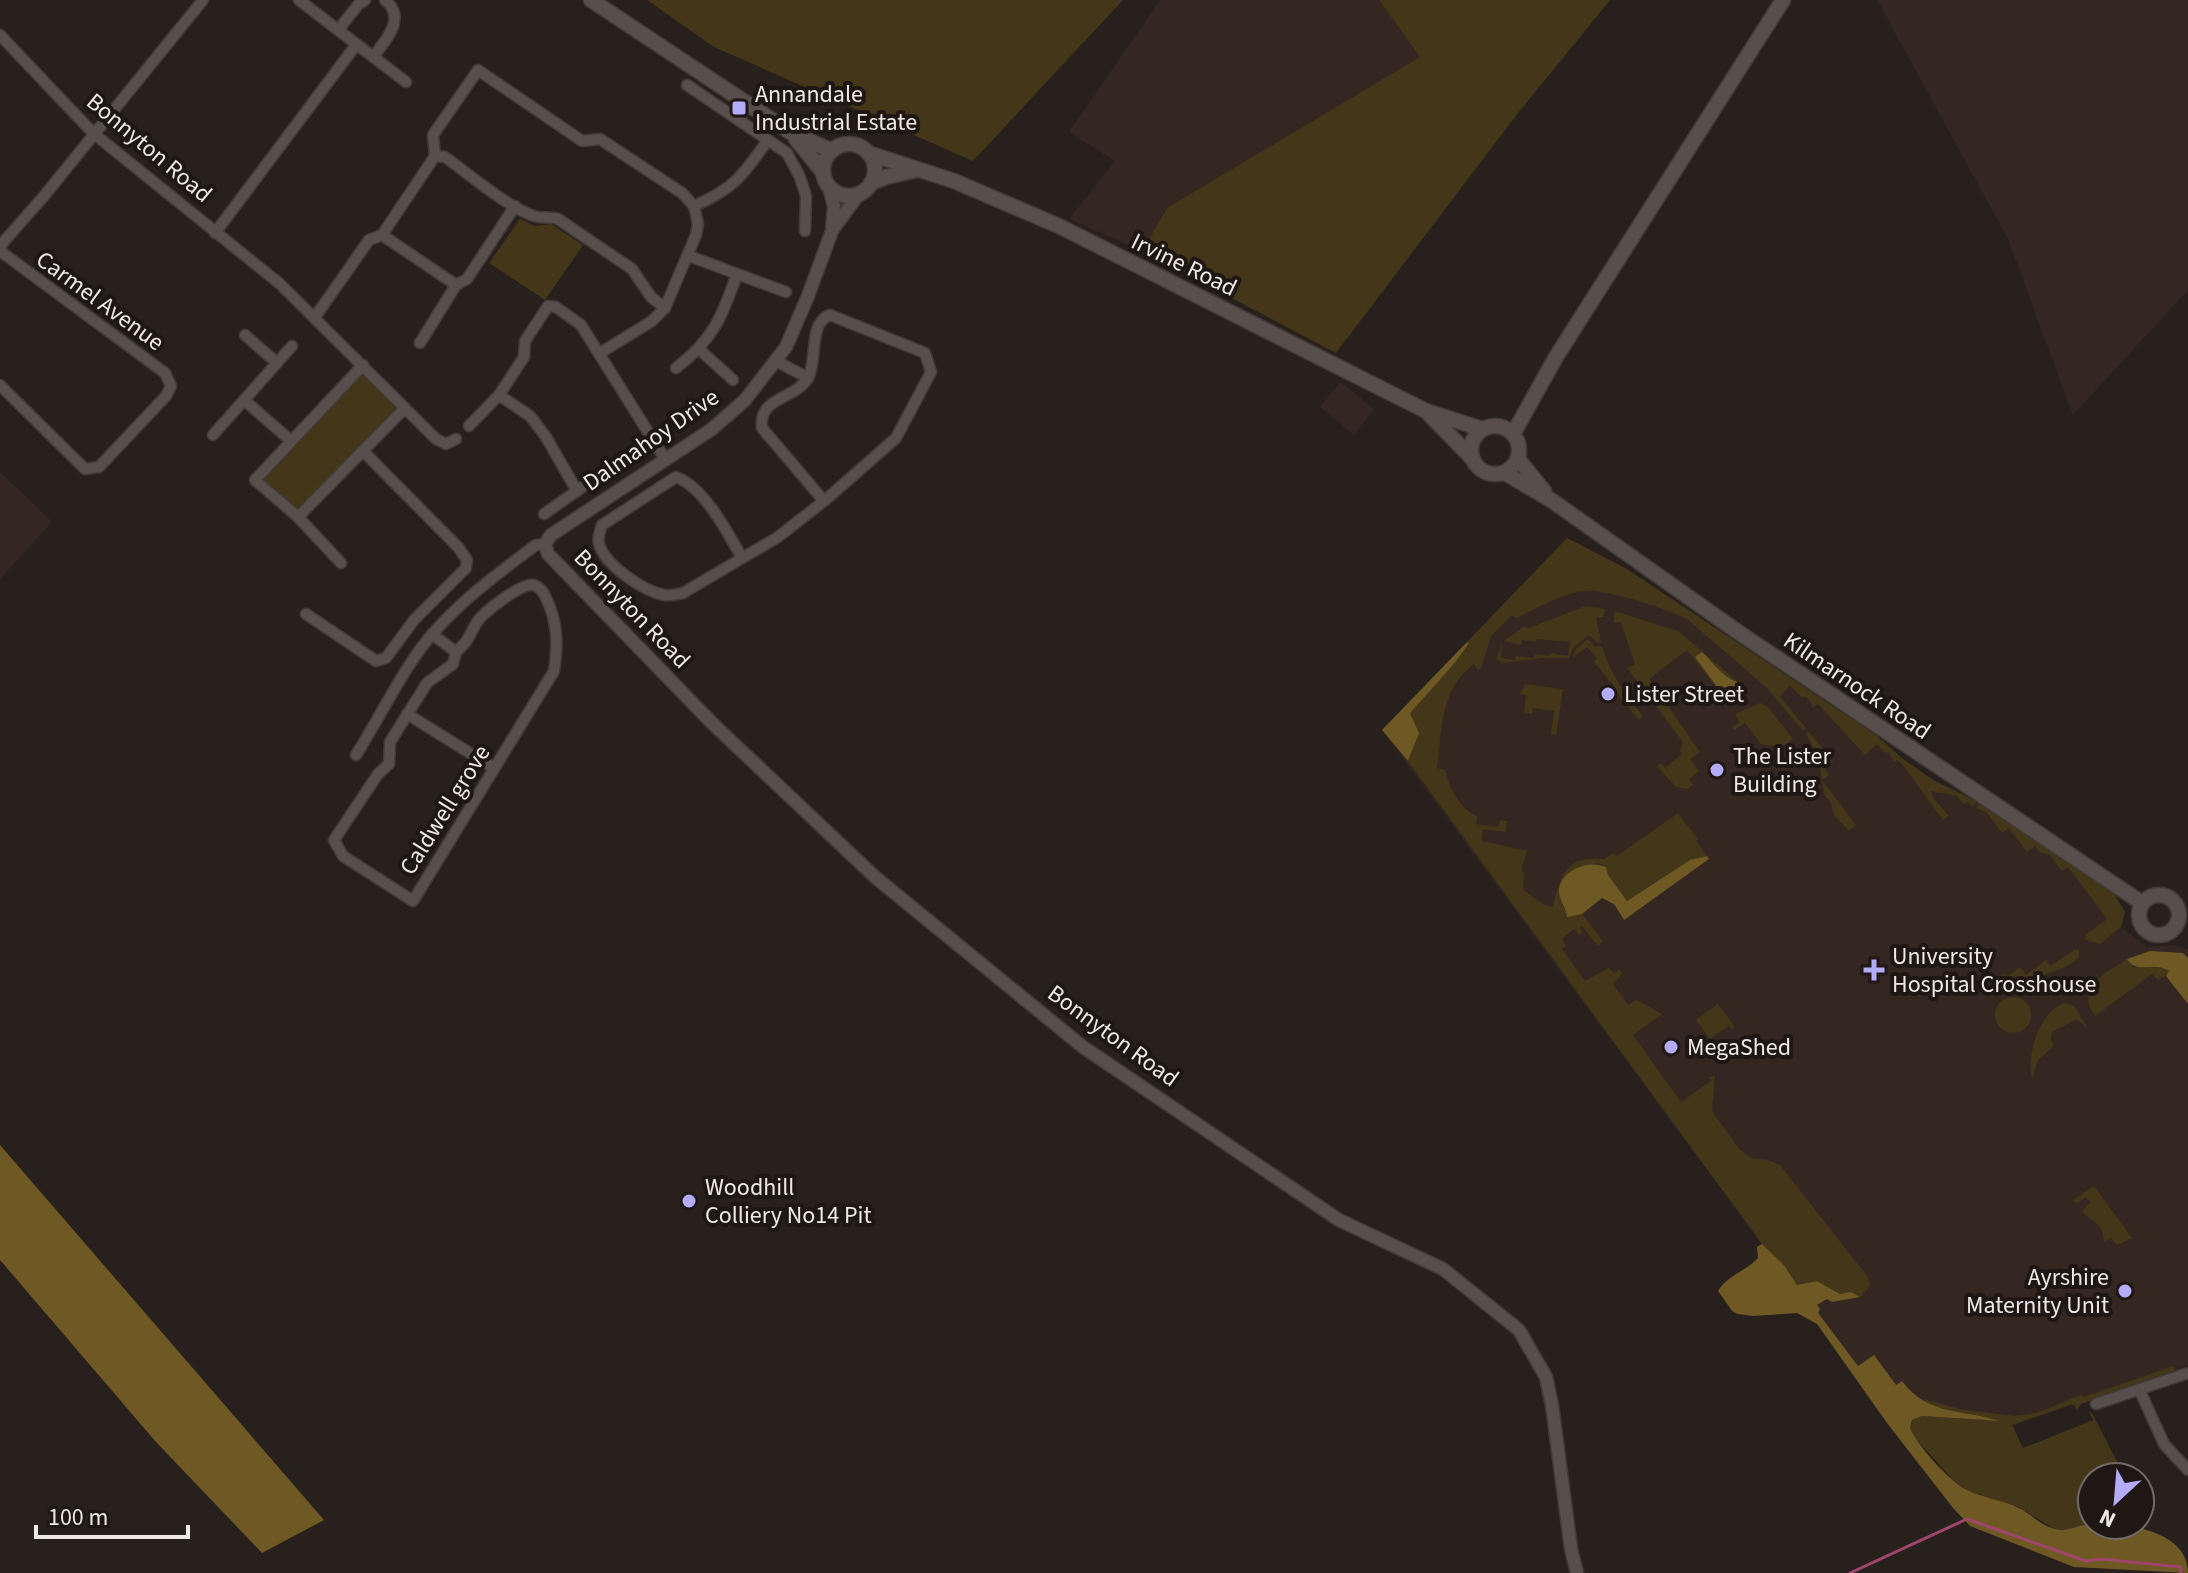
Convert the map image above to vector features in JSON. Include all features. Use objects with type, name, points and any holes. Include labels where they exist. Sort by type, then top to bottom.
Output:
[{"type":"main road","points":[[591,0],[790,132],[832,151]]},
{"type":"main road","points":[[1513,434],[1556,357],[1783,0]]},
{"type":"main road","points":[[790,132],[823,172],[829,187],[843,195],[859,194],[871,183],[917,170]]},
{"type":"main road","points":[[823,172],[832,151],[846,144],[868,153],[875,168],[871,183]]},
{"type":"main road","name":"Irvine Road","points":[[868,153],[954,181],[1059,226],[1426,411],[1482,429]]},
{"type":"main road","name":"Irvine Road","points":[[1426,411],[1472,458]]},
{"type":"main road","points":[[1499,426],[1513,434],[1519,445],[1518,459],[1505,473],[1489,474],[1476,466],[1472,458],[1472,442],[1482,429],[1499,426]]},
{"type":"main road","name":"Kilmarnock Road","points":[[1518,459],[1551,500]]},
{"type":"main road","name":"Kilmarnock Road","points":[[1505,473],[1551,500],[1738,632],[2142,903]]},
{"type":"main road","name":"Kilmarnock Road","points":[[2153,895],[2169,897],[2179,911],[2183,928],[2167,934],[2152,934],[2139,923],[2142,903],[2153,895]]},
{"type":"street","points":[[0,249],[203,0]]},
{"type":"street","points":[[299,0],[406,82]]},
{"type":"street","points":[[338,30],[365,0]]},
{"type":"street","points":[[373,57],[391,33],[395,20],[395,11],[385,0]]},
{"type":"street","name":"Bonnyton Road","points":[[0,35],[93,133],[281,285],[436,439],[446,444],[456,439]]},
{"type":"street","points":[[215,233],[356,45]]},
{"type":"street","points":[[315,317],[369,240],[382,235],[435,156],[433,135],[478,70],[582,141],[600,139],[682,193],[694,206],[698,224],[689,256],[665,308],[652,321],[600,353]]},
{"type":"street","points":[[687,85],[787,153],[806,196],[805,231]]},
{"type":"street","points":[[694,206],[719,195],[739,181],[768,140]]},
{"type":"street","points":[[435,156],[445,157],[537,218],[549,216],[558,219],[632,269],[651,297],[665,308]]},
{"type":"street","points":[[829,187],[834,206],[832,231]]},
{"type":"street","points":[[832,231],[859,194]]},
{"type":"street","points":[[420,343],[456,285],[467,279],[515,206]]},
{"type":"street","name":"Dalmahoy Drive","points":[[545,544],[551,535],[712,429],[745,400],[786,347],[832,231]]},
{"type":"street","points":[[382,235],[456,285]]},
{"type":"street","name":"Carmel Avenue","points":[[0,249],[165,373],[171,386],[166,396],[99,467],[85,469],[0,385]]},
{"type":"street","points":[[689,256],[786,292]]},
{"type":"street","points":[[676,368],[700,350],[722,315],[737,274]]},
{"type":"street","points":[[469,426],[499,395],[524,357],[525,341],[548,306],[556,307],[581,325],[665,459]]},
{"type":"street","points":[[742,558],[727,529],[706,502],[685,480],[676,477],[602,525],[598,539],[599,546],[613,564],[629,578],[668,595],[683,593],[778,537],[824,501],[896,438],[931,372],[925,353],[830,315],[823,317],[819,324],[815,358],[808,378],[801,386],[768,405],[761,424],[824,501]]},
{"type":"street","points":[[431,327],[443,335]]},
{"type":"street","points":[[245,335],[277,363]]},
{"type":"street","points":[[213,435],[292,346]]},
{"type":"street","points":[[700,350],[733,380]]},
{"type":"street","points":[[776,361],[808,378]]},
{"type":"street","points":[[341,563],[298,517],[255,480],[363,365]]},
{"type":"street","points":[[499,395],[530,416],[546,437],[577,491]]},
{"type":"street","points":[[244,400],[291,441]]},
{"type":"street","points":[[298,517],[405,408]]},
{"type":"street","points":[[306,614],[376,661],[386,658],[414,620],[466,568],[467,560],[458,547],[363,451]]},
{"type":"street","points":[[544,514],[612,466]]},
{"type":"street","points":[[356,755],[410,663],[432,634],[488,581],[536,545],[545,544]]},
{"type":"street","name":"Bonnyton Road","points":[[545,544],[548,554],[713,724],[863,866],[1083,1047],[1339,1220],[1443,1269],[1519,1330],[1546,1377],[1577,1573]]},
{"type":"street","name":"Caldwell grove","points":[[525,585],[534,585],[542,591],[554,615],[558,643],[554,671],[413,901],[343,856],[334,840],[378,774],[389,764],[390,742],[407,714],[427,683],[453,664],[456,652],[470,639],[478,620],[525,585]]},
{"type":"street","points":[[432,634],[456,652]]},
{"type":"street","name":"Caldwell grove","points":[[407,714],[494,768]]},
{"type":"street","points":[[2096,1404],[2188,1373]]},
{"type":"street","points":[[2139,1389],[2164,1444],[2188,1470]]},
{"type":"shaded area","points":[[647,0],[1123,0],[973,161],[714,47]]},
{"type":"shaded area","points":[[1160,0],[1379,0],[1421,57],[1167,208],[1142,251],[1069,219],[1115,161],[1069,132]]},
{"type":"shaded area","points":[[1379,0],[1610,0],[1518,113],[1336,353],[1142,251],[1167,208],[1420,57]]},
{"type":"shaded area","points":[[1877,0],[2188,0],[2188,290],[2073,415],[2008,239]]},
{"type":"shaded area","points":[[520,219],[535,226],[551,224],[583,245],[545,300],[489,263]]},
{"type":"shaded area","points":[[368,375],[395,407],[395,412],[297,510],[265,482],[265,476],[361,376]]},
{"type":"shaded area","points":[[1340,382],[1374,409],[1354,435],[1320,407]]},
{"type":"shaded area","points":[[0,472],[52,522],[0,579]]},
{"type":"shaded area","name":"University Hospital Crosshouse","points":[[1567,538],[1627,569],[1876,735],[1933,780],[1964,794],[2114,894],[2125,912],[2121,927],[2147,947],[2173,945],[2188,949],[2188,1365],[2011,1426],[1886,1412],[1382,730]]},
{"type":"shaded area","points":[[1567,538],[1627,569],[1876,735],[1933,780],[1977,802],[1972,807],[1957,796],[1931,791],[1933,798],[1949,816],[1943,820],[1902,764],[1897,760],[1894,762],[1889,753],[1877,744],[1865,755],[1818,704],[1812,708],[1806,697],[1801,697],[1790,685],[1780,697],[1806,728],[1803,731],[1768,689],[1687,619],[1607,593],[1576,592],[1516,618],[1512,615],[1491,636],[1481,668],[1478,670],[1474,664],[1455,685],[1445,711],[1437,768],[1445,770],[1456,797],[1465,809],[1477,816],[1476,824],[1498,827],[1500,820],[1507,821],[1506,832],[1483,829],[1482,841],[1527,851],[1522,867],[1523,890],[1543,904],[1553,907],[1563,876],[1574,864],[1582,860],[1605,859],[1613,853],[1617,856],[1678,813],[1698,839],[1696,841],[1707,856],[1690,860],[1627,901],[1608,875],[1606,867],[1598,863],[1575,869],[1561,900],[1567,916],[1582,914],[1603,941],[1598,946],[1582,926],[1583,932],[1579,935],[1574,929],[1562,939],[1566,946],[1562,949],[1585,981],[1609,968],[1614,973],[1620,969],[1622,974],[1613,984],[1628,1005],[1637,1000],[1662,1014],[1633,1035],[1681,1102],[1711,1081],[1709,1077],[1715,1076],[1712,1111],[1739,1149],[1751,1158],[1780,1165],[1868,1277],[1870,1286],[1860,1297],[1851,1292],[1840,1294],[1817,1281],[1797,1285],[1784,1265],[1762,1244],[1408,761],[1415,737],[1410,713],[1413,706],[1453,665],[1467,642]]},
{"type":"shaded area","points":[[1586,606],[1605,609],[1603,617],[1596,618],[1601,642],[1597,643],[1589,635],[1573,648],[1569,658],[1503,663],[1496,659],[1502,644],[1501,658],[1515,660],[1516,656],[1534,658],[1535,654],[1549,656],[1550,653],[1568,656],[1570,642],[1537,639],[1536,642],[1522,640],[1521,645],[1504,641],[1523,627],[1529,628]]},
{"type":"shaded area","points":[[1614,611],[1678,631],[1738,682],[1741,680],[1743,690],[1738,700],[1728,702],[1687,650],[1649,679],[1700,752],[1690,759],[1699,771],[1689,779],[1693,785],[1688,789],[1676,787],[1657,766],[1661,763],[1665,768],[1682,754],[1683,742],[1627,668],[1635,664],[1621,622],[1614,623]]},
{"type":"shaded area","points":[[1588,639],[1595,647],[1602,646],[1614,674],[1643,716],[1639,720],[1612,688],[1614,686],[1594,662],[1597,658],[1587,647],[1573,657],[1576,649]]},
{"type":"shaded area","points":[[1467,642],[1453,665],[1410,713],[1419,733],[1408,761],[1382,730]]},
{"type":"shaded area","points":[[1702,652],[1722,673],[1737,682],[1738,687],[1729,699],[1695,657]]},
{"type":"shaded area","points":[[1525,684],[1563,689],[1556,735],[1551,734],[1554,711],[1533,708],[1532,714],[1524,712],[1526,695],[1520,694]]},
{"type":"shaded area","points":[[1760,703],[1768,707],[1793,739],[1779,749],[1761,744],[1745,723],[1734,730],[1732,727],[1740,722],[1735,714]]},
{"type":"shaded area","points":[[1809,732],[1833,761],[1825,768],[1829,775],[1822,780],[1856,825],[1849,831],[1834,815],[1831,803],[1824,794],[1818,755],[1806,734]]},
{"type":"shaded area","points":[[1980,804],[2114,894],[2125,912],[2121,927],[2100,944],[2086,940],[2085,935],[2107,919],[2068,867],[2062,871],[2050,855],[2040,852],[2035,846],[2027,852],[2009,828],[2002,833],[1987,813],[1976,808]]},
{"type":"shaded area","points":[[1707,856],[1709,859],[1624,920],[1614,904],[1602,898],[1582,914],[1567,917],[1560,898],[1564,877],[1576,868],[1592,864],[1606,867],[1608,875],[1627,901],[1690,860]]},
{"type":"shaded area","points":[[2074,950],[2079,950],[2079,958],[2051,972],[2020,979],[1998,978],[2020,967],[2026,975],[2046,960],[2050,966]]},
{"type":"shaded area","points":[[2150,951],[2183,953],[2188,958],[2188,1004],[2166,976],[2169,971],[2135,966],[2127,959]]},
{"type":"shaded area","points":[[2127,959],[2133,967],[2166,968],[2168,975],[2158,980],[2152,974],[2095,1016],[2089,1006],[2090,989],[2102,976]]},
{"type":"shaded area","points":[[2013,997],[2026,1002],[2031,1015],[2026,1028],[2013,1033],[2000,1028],[1995,1015],[2000,1002]]},
{"type":"shaded area","points":[[2065,1003],[2074,1006],[2089,1030],[2077,1019],[2052,1032],[2054,1046],[2038,1060],[2032,1078],[2031,1058],[2037,1034],[2048,1014]]},
{"type":"shaded area","points":[[1718,1004],[1735,1027],[1732,1029],[1729,1025],[1710,1039],[1696,1020]]},
{"type":"shaded area","points":[[0,1145],[324,1520],[262,1553],[156,1442],[0,1260]]},
{"type":"shaded area","points":[[2094,1186],[2132,1238],[2117,1245],[2111,1238],[2104,1242],[2100,1227],[2082,1212],[2091,1202],[2086,1197],[2077,1203],[2072,1201]]},
{"type":"shaded area","points":[[1762,1244],[1784,1265],[1797,1285],[1817,1281],[1840,1294],[1851,1292],[1860,1297],[1832,1302],[1827,1299],[1817,1305],[1820,1309],[1818,1313],[1858,1366],[1874,1355],[1896,1385],[1902,1381],[1912,1392],[1934,1406],[1999,1421],[1922,1416],[1912,1420],[1910,1428],[1919,1444],[1960,1486],[2019,1508],[2046,1526],[2056,1529],[2076,1527],[2076,1541],[2156,1541],[2156,1534],[2177,1547],[2185,1558],[2188,1573],[2074,1567],[1970,1526],[1887,1423],[1817,1324],[1797,1313],[1753,1316],[1732,1311],[1718,1291],[1758,1258],[1757,1247]]},
{"type":"shaded area","points":[[2173,1366],[2175,1370],[2081,1404],[2077,1410],[2073,1404],[2012,1425],[2023,1448],[2093,1420],[2089,1411],[2092,1413],[2117,1461],[2076,1461],[2076,1528],[2067,1530],[2052,1528],[2019,1507],[1968,1491],[1954,1481],[1915,1438],[1910,1428],[1913,1420],[1922,1416],[1992,1421],[1946,1412],[1923,1399],[1964,1410],[2015,1416],[2037,1413],[2081,1395],[2084,1397]]},
{"type":"waterway","points":[[1850,1573],[1967,1519],[2086,1561],[2101,1559],[2180,1567],[2181,1573]]},
{"type":"place","name":"Annandale Industrial Estate","points":[[739,108]]},
{"type":"place","name":"Lister Street","points":[[1608,694]]},
{"type":"place","name":"The Lister Building","points":[[1717,770]]},
{"type":"place","name":"University Hospital Crosshouse","points":[[1874,970]]},
{"type":"place","name":"MegaShed","points":[[1671,1047]]},
{"type":"place","name":"Woodhill Colliery No14 Pit","points":[[689,1201]]},
{"type":"place","name":"Ayrshire Maternity Unit","points":[[2125,1291]]}]
